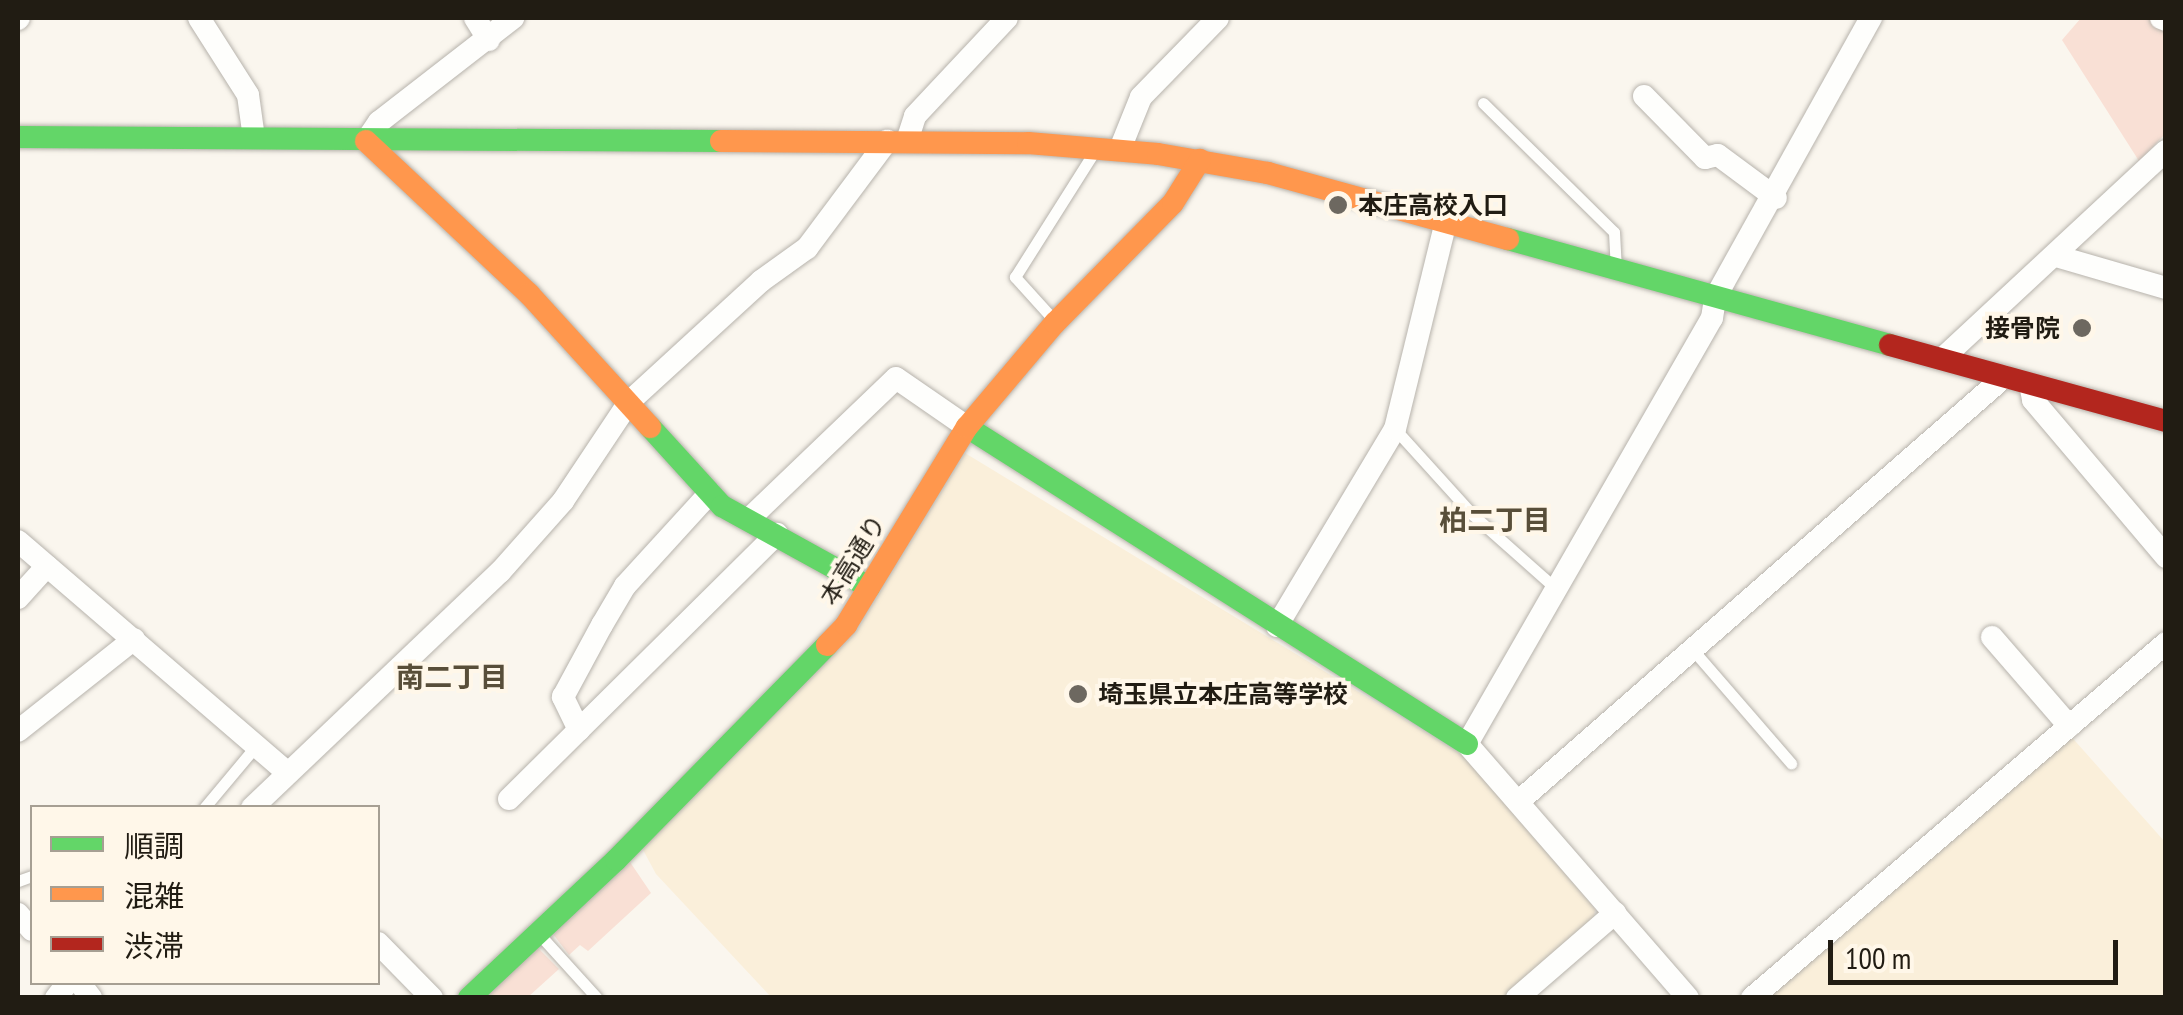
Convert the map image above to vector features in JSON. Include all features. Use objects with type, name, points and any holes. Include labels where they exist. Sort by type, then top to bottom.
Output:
[{"type":"street","points":[[199,18],[248,95],[254,138]]},
{"type":"street","points":[[475,18],[489,40]]},
{"type":"street","points":[[366,140],[379,122],[489,40],[512,18]]},
{"type":"street","points":[[255,805],[500,572],[563,501],[629,402],[806,248],[915,116],[1007,18]]},
{"type":"street","points":[[1468,744],[1554,587],[1712,318],[1715,298],[1776,198],[1871,18]]},
{"type":"street","points":[[1108,148],[1141,97],[1214,19]]},
{"type":"street","points":[[1644,96],[1705,158],[1718,155],[1776,198]]},
{"type":"street","points":[[18,137],[898,141],[1108,148],[1200,160],[1446,222],[2166,422]]},
{"type":"street","points":[[366,140],[376,158],[529,294],[710,493],[869,587]]},
{"type":"street","points":[[1943,358],[2166,152]]},
{"type":"street","name":"本高通り","points":[[469,998],[538,934],[846,625],[967,427],[1056,323],[1172,203],[1200,160]]},
{"type":"street","points":[[1276,626],[1395,429],[1446,222]]},
{"type":"street","points":[[2056,256],[2166,288]]},
{"type":"street","points":[[1518,802],[2004,377]]},
{"type":"street","points":[[750,518],[896,378],[1276,626],[1468,744],[1688,998]]},
{"type":"street","points":[[2030,384],[2032,400],[2166,557]]},
{"type":"street","points":[[579,730],[563,697],[602,625],[625,586],[710,493]]},
{"type":"street","points":[[508,799],[777,534]]},
{"type":"street","points":[[18,541],[288,774]]},
{"type":"street","points":[[18,598],[47,566]]},
{"type":"street","points":[[1992,637],[2069,726]]},
{"type":"street","points":[[18,730],[134,640]]},
{"type":"street","points":[[1752,998],[2166,644]]},
{"type":"street","points":[[1516,998],[1615,913]]},
{"type":"street","points":[[380,944],[432,998]]},
{"type":"lane","points":[[1483,103],[1614,232],[1616,271]]},
{"type":"lane","points":[[1056,323],[1015,277],[1108,148]]},
{"type":"lane","points":[[1395,429],[1473,515],[1554,587]]},
{"type":"lane","points":[[1693,650],[1790,764]]},
{"type":"lane","points":[[207,805],[256,747]]},
{"type":"lane","points":[[538,934],[597,998]]},
{"type":"shaded area","points":[[2081,18],[2165,18],[2165,134],[2139,161],[2062,40]]},
{"type":"shaded area","name":"埼玉県立本庄高等学校","points":[[965,453],[1464,756],[1595,909],[1594,919],[1503,997],[771,997],[656,874],[642,848],[856,632]]},
{"type":"shaded area","points":[[2068,733],[2165,842],[2165,997],[1760,998]]},
{"type":"shaded area","points":[[630,862],[651,893],[588,951],[580,945],[569,955],[553,934]]},
{"type":"shaded area","points":[[537,947],[559,969],[528,997],[483,998]]},
{"type":"traffic: fast","points":[[18,137],[721,141]]},
{"type":"traffic: fast","points":[[1508,239],[1890,345]]},
{"type":"traffic: fast","points":[[650,427],[722,506],[869,587]]},
{"type":"traffic: fast","points":[[967,427],[1467,744]]},
{"type":"traffic: fast","points":[[469,998],[616,860],[827,645]]},
{"type":"traffic: slow","points":[[366,141],[529,294],[650,427]]},
{"type":"traffic: slow","points":[[721,141],[1028,143],[1158,154],[1268,173],[1508,239]]},
{"type":"traffic: slow","points":[[827,645],[846,625],[967,427],[1055,323],[1173,203],[1200,160]]},
{"type":"traffic: jam","points":[[1890,345],[2166,421]]},
{"type":"place","name":"本庄高校入口","points":[[1338,205]]},
{"type":"place","name":"接骨院","points":[[2082,328]]},
{"type":"place","name":"埼玉県立本庄高等学校","points":[[1078,694]]},
{"type":"district","name":"柏二丁目","points":[[1495,520]]},
{"type":"district","name":"南二丁目","points":[[452,677]]}]
